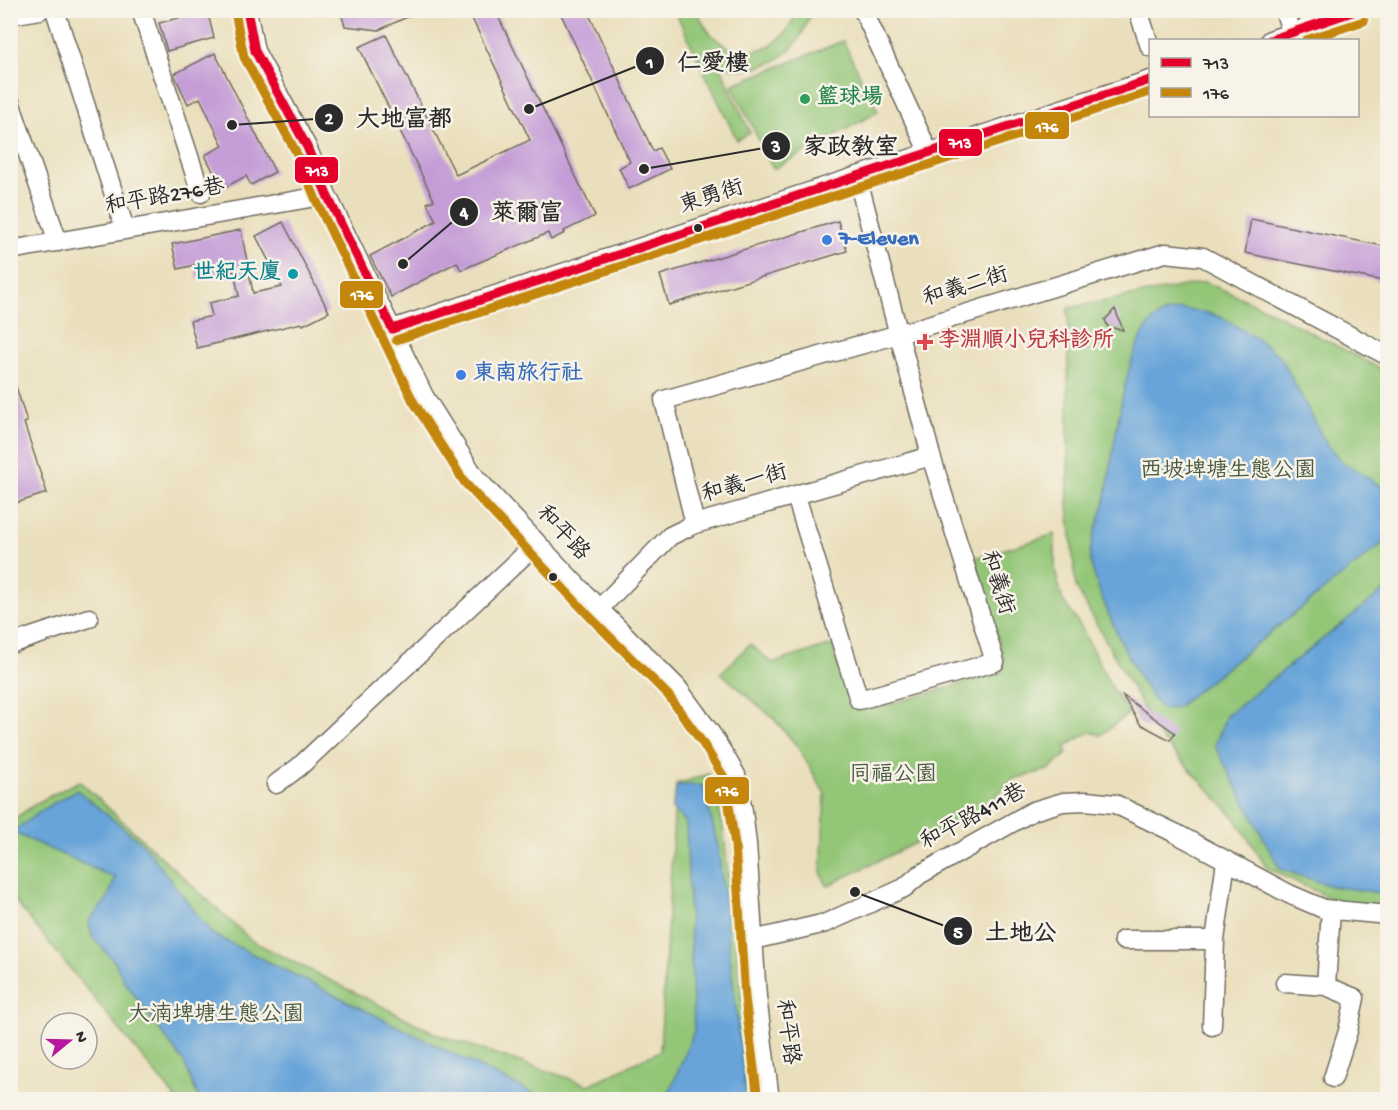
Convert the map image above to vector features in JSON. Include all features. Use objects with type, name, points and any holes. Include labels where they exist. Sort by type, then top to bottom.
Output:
[{"type":"street","points":[[10,15],[40,10]]},
{"type":"street","points":[[55,10],[125,229]]},
{"type":"street","points":[[141,10],[201,193]]},
{"type":"street","name":"和平路","points":[[247,10],[255,51],[308,147],[327,195],[424,396],[475,477],[599,609],[677,687],[712,735],[736,775],[747,844],[757,997],[770,1100]]},
{"type":"street","points":[[863,10],[929,153]]},
{"type":"street","points":[[1138,10],[1149,44]]},
{"type":"street","points":[[1284,10],[1292,33]]},
{"type":"street","points":[[1273,39],[1360,10]]},
{"type":"street","name":"東勇街","points":[[392,329],[1149,80]]},
{"type":"street","points":[[10,102],[58,242]]},
{"type":"street","name":"和義街","points":[[796,496],[859,700],[995,662],[931,456],[857,176]]},
{"type":"street","name":"和平路276巷","points":[[10,250],[327,195]]},
{"type":"street","name":"和義二街","points":[[695,524],[664,400],[1165,253],[1203,257],[1388,356]]},
{"type":"street","name":"和義一街","points":[[599,609],[670,536],[695,524],[931,456]]},
{"type":"street","points":[[276,784],[299,767],[537,543]]},
{"type":"street","points":[[10,644],[89,618]]},
{"type":"street","name":"和平路411巷","points":[[753,940],[826,923],[904,888],[919,874],[1033,811],[1063,802],[1086,801],[1115,804],[1175,833],[1289,894],[1324,909],[1388,915]]},
{"type":"street","points":[[1212,1026],[1215,940],[1226,861]]},
{"type":"street","points":[[1326,986],[1331,910]]},
{"type":"street","points":[[1123,940],[1215,940]]},
{"type":"street","points":[[1285,983],[1326,986],[1354,998],[1348,1031],[1334,1078]]},
{"type":"green space","points":[[675,11],[697,11],[715,38],[727,46],[751,51],[763,48],[784,34],[796,11],[812,11],[802,34],[782,57],[766,65],[748,69],[720,65],[750,133],[737,140]]},
{"type":"green space","name":"籃球場","points":[[843,41],[878,112],[773,169],[732,85]]},
{"type":"green space","name":"西坡埤塘生態公園","points":[[1205,282],[1262,307],[1387,372],[1387,908],[1334,900],[1267,868],[1235,818],[1159,736],[1076,587],[1068,505],[1068,308]]},
{"type":"green space","name":"同福公園","points":[[1055,534],[1055,569],[1062,599],[1081,627],[1111,686],[1129,713],[1101,735],[1090,732],[1066,746],[1067,754],[1048,770],[1013,779],[981,811],[827,886],[821,872],[825,794],[798,747],[773,718],[721,673],[750,644],[772,663],[832,645],[845,687],[856,707],[880,707],[1000,673],[1004,665],[1002,653],[975,558]]},
{"type":"green space","name":"大湳埤塘生態公園","points":[[709,774],[722,819],[753,1099],[176,1099],[11,896],[10,822],[37,803],[79,781],[252,941],[439,1035],[589,1085],[660,1051],[676,784]]},
{"type":"water","points":[[1182,309],[1221,317],[1280,356],[1327,445],[1341,461],[1387,490],[1388,539],[1177,707],[1164,710],[1144,684],[1118,636],[1097,585],[1090,552],[1105,502],[1122,400],[1135,351],[1144,332],[1156,318]]},
{"type":"water","points":[[1387,588],[1387,894],[1331,886],[1280,869],[1215,746],[1226,716]]},
{"type":"water","points":[[677,785],[703,785],[718,846],[746,1099],[667,1099],[694,1031],[686,822],[672,809]]},
{"type":"water","points":[[77,790],[144,845],[212,934],[538,1096],[570,1094],[585,1099],[199,1099],[184,1062],[124,981],[115,962],[92,937],[89,921],[108,898],[115,878],[12,832],[47,807]]},
{"type":"building","points":[[177,10],[207,10],[214,38],[167,51],[159,23],[179,18]]},
{"type":"building","points":[[340,10],[422,10],[379,30],[345,26]]},
{"type":"building","points":[[468,10],[495,10],[595,216],[551,240],[548,233],[461,270],[457,262],[391,297],[370,256],[436,221],[427,203],[434,200],[359,47],[386,35],[456,175],[530,140]]},
{"type":"building","points":[[559,10],[587,10],[653,151],[659,148],[670,169],[629,189],[619,168],[630,162]]},
{"type":"building","points":[[215,53],[275,172],[251,185],[246,176],[222,189],[205,155],[223,146],[200,98],[188,104],[174,74]]},
{"type":"building","points":[[1251,219],[1388,247],[1388,282],[1245,253]]},
{"type":"building","points":[[838,221],[847,251],[669,305],[660,275]]},
{"type":"building","points":[[283,222],[329,312],[303,325],[301,323],[197,348],[190,321],[212,316],[209,303],[239,296],[234,271],[197,279],[195,265],[178,269],[172,244],[241,230],[253,293],[282,287],[256,236]]},
{"type":"building","points":[[1115,309],[1123,330],[1108,327],[1105,320]]},
{"type":"building","points":[[10,380],[14,380],[27,422],[24,423],[47,493],[10,505]]},
{"type":"building","points":[[1122,695],[1175,733],[1170,740],[1140,724]]},
{"type":"transit line","name":"713","points":[[247,10],[255,51],[307,147],[327,195],[392,329]]},
{"type":"transit line","name":"713","points":[[1273,39],[1358,10]]},
{"type":"transit line","name":"176","points":[[235,12],[244,57],[296,152],[316,200],[413,401],[465,483],[590,617],[668,695],[725,779],[735,845],[745,998],[758,1100]]},
{"type":"transit line","name":"176","points":[[1309,39],[1364,21]]},
{"type":"transit line","name":"713","points":[[392,329],[1149,80]]},
{"type":"transit line","name":"176","points":[[396,340],[1149,92]]},
{"type":"place","name":"籃球場","points":[[805,99]]},
{"type":"place","name":"仁愛樓","points":[[529,109]]},
{"type":"place","name":"大地富都","points":[[232,125]]},
{"type":"place","name":"家政教室","points":[[644,169]]},
{"type":"place","name":"7-Eleven","points":[[827,240]]},
{"type":"place","name":"萊爾富","points":[[403,264]]},
{"type":"place","name":"世紀天廈","points":[[293,274]]},
{"type":"place","name":"李淵順小兒科診所","points":[[925,342]]},
{"type":"place","name":"東南旅行社","points":[[461,375]]},
{"type":"place","name":"土地公","points":[[855,892]]}]
